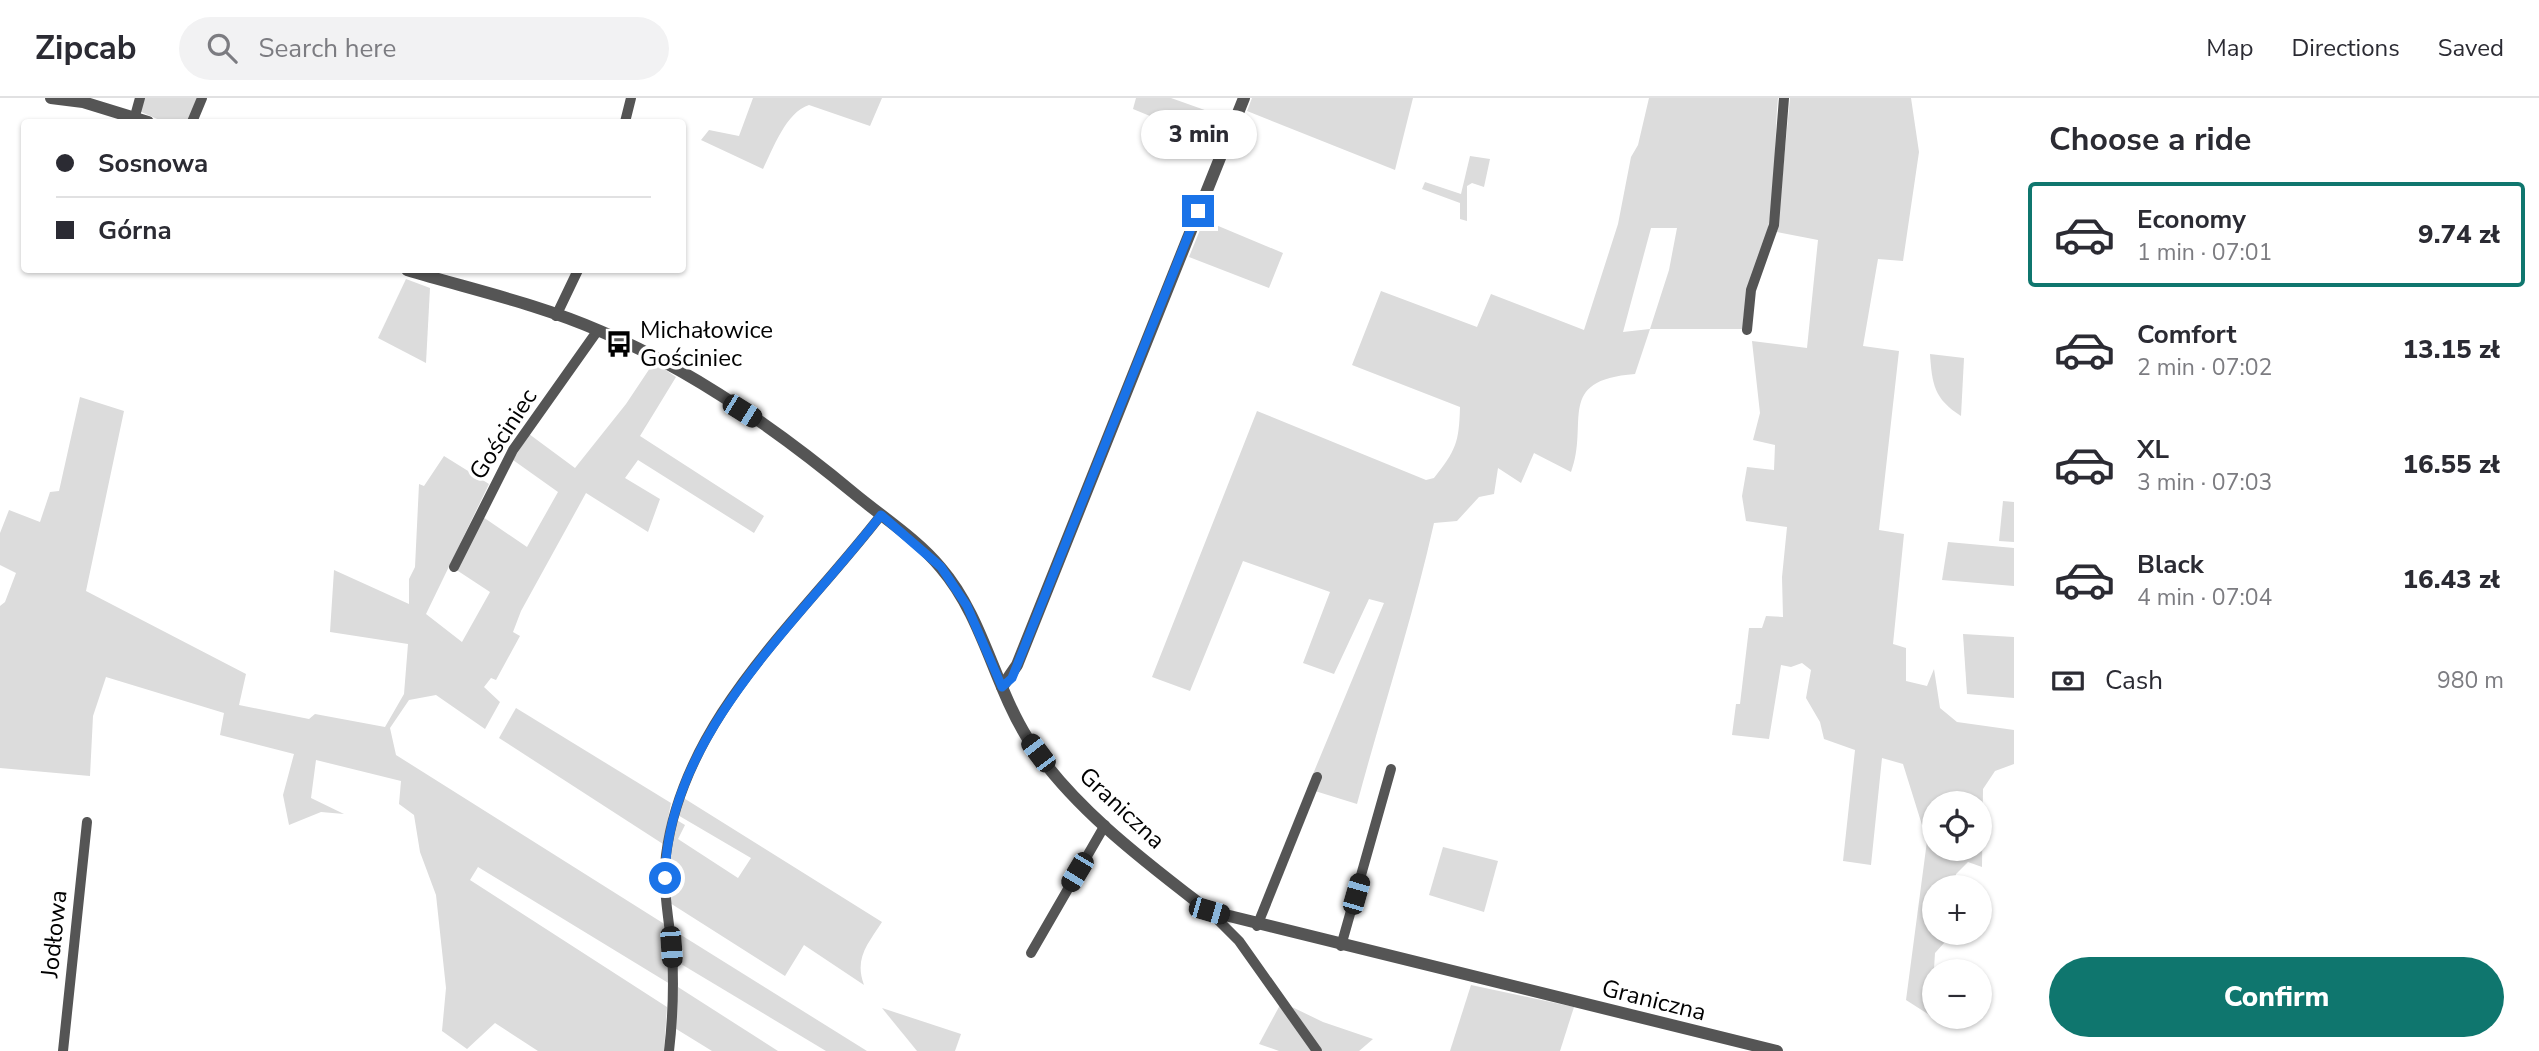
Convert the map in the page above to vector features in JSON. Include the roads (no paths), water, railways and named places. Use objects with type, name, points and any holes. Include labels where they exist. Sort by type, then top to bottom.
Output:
[{"type":"street","points":[[51,98],[78,100],[142,119]]},
{"type":"street","points":[[135,116],[139,98]]},
{"type":"street","points":[[193,119],[202,98]]},
{"type":"street","points":[[626,119],[631,98]]},
{"type":"street","points":[[1002,687],[1012,678],[1244,98]]},
{"type":"street","points":[[1747,330],[1751,290],[1774,225],[1784,98]]},
{"type":"street","name":"Graniczna","points":[[417,273],[598,330],[653,356],[764,424],[819,464],[941,567],[967,606],[1002,687],[1034,748],[1105,825],[1181,892],[1209,911],[1257,926],[1776,1051]]},
{"type":"street","points":[[556,316],[577,273]]},
{"type":"street","name":"Gościniec","points":[[454,567],[513,450],[598,330]]},
{"type":"street","points":[[669,1051],[674,980],[665,899],[666,857],[682,787],[734,694],[881,515]]},
{"type":"street","points":[[1341,946],[1391,769]]},
{"type":"street","points":[[1257,926],[1317,777]]},
{"type":"street","name":"Jodłowa","points":[[63,1051],[87,822]]},
{"type":"street","points":[[1031,953],[1105,825]]},
{"type":"street","points":[[1209,911],[1239,941],[1317,1051]]},
{"type":"place","name":"Michałowice Gościniec","points":[[619,344]]}]
